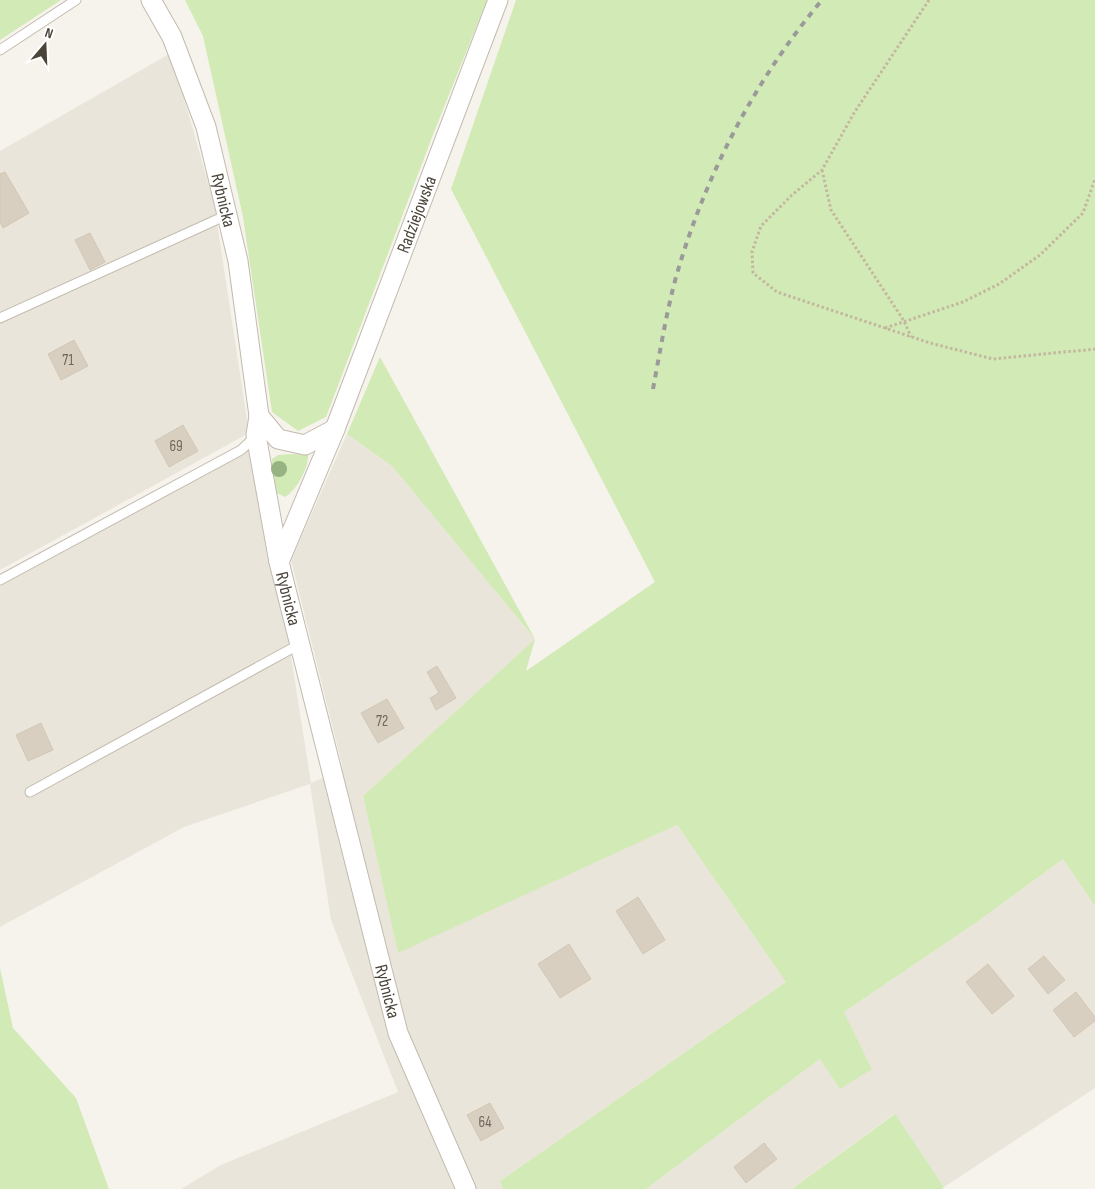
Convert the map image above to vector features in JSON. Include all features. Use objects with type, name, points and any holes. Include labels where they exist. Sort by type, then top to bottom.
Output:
[{"type":"street","name":"Rybnicka","points":[[151,0],[172,37],[206,127],[238,261],[259,416],[256,436],[279,562],[398,1033],[466,1189]]},
{"type":"street","name":"Radziejowska","points":[[279,562],[335,429],[498,0]]},
{"type":"street","points":[[259,416],[278,440],[305,445],[335,429]]},
{"type":"lane","points":[[0,50],[76,0]]},
{"type":"lane","points":[[0,318],[227,215]]},
{"type":"lane","points":[[0,580],[241,450],[256,436]]},
{"type":"lane","points":[[30,792],[300,644]]},
{"type":"path","points":[[929,0],[854,113],[822,170],[792,195],[761,226],[752,252],[753,273],[777,292],[930,343],[993,359],[1095,349]]},
{"type":"path","points":[[822,170],[831,210],[904,321],[911,337]]},
{"type":"path","points":[[884,328],[963,302],[999,284],[1040,254],[1083,213],[1095,179]]},
{"type":"shaded area","points":[[171,53],[214,203],[249,433],[0,570],[0,151]]},
{"type":"shaded area","points":[[347,434],[392,466],[535,639],[363,796],[398,952],[677,825],[786,982],[500,1181],[503,1189],[181,1189],[221,1165],[398,1092],[331,920],[310,784],[184,827],[0,927],[0,583],[256,435],[311,783],[343,769],[291,560]]},
{"type":"shaded area","points":[[1063,859],[1095,906],[1095,1088],[944,1187],[894,1114],[792,1189],[646,1189],[820,1059],[872,1069],[844,1012],[977,922]]},
{"type":"green space","points":[[0,0],[61,0],[0,40]]},
{"type":"green space","points":[[185,0],[487,0],[434,132],[326,417],[298,431],[272,412],[243,217],[203,36]]},
{"type":"green space","points":[[516,0],[1095,0],[1095,906],[1063,859],[977,922],[844,1012],[872,1069],[840,1089],[820,1059],[646,1189],[503,1189],[500,1181],[786,982],[677,825],[398,953],[363,796],[535,639],[526,671],[655,582],[451,189]]},
{"type":"green space","points":[[380,357],[535,639],[392,466],[347,434]]},
{"type":"green space","points":[[278,455],[308,455],[308,460],[297,485],[285,497],[275,492],[272,459]]},
{"type":"green space","points":[[0,968],[13,1028],[76,1098],[109,1189],[0,1189]]},
{"type":"green space","points":[[895,1114],[944,1187],[942,1189],[792,1189]]},
{"type":"building","points":[[5,172],[29,213],[3,228],[0,222],[0,174]]},
{"type":"building","points":[[90,233],[105,262],[90,270],[75,240]]},
{"type":"building","points":[[74,340],[88,366],[61,380],[48,354]]},
{"type":"building","points":[[183,425],[198,451],[169,467],[155,441]]},
{"type":"building","points":[[437,666],[456,698],[436,710],[430,698],[439,693],[427,672]]},
{"type":"building","points":[[387,699],[404,728],[378,743],[361,713]]},
{"type":"building","points":[[41,723],[53,750],[28,761],[16,735]]},
{"type":"building","points":[[638,897],[665,940],[643,954],[616,911]]},
{"type":"building","points":[[569,944],[591,979],[560,998],[538,964]]},
{"type":"building","points":[[1044,956],[1065,980],[1048,994],[1028,969]]},
{"type":"building","points":[[988,964],[1014,996],[992,1014],[966,982]]},
{"type":"building","points":[[1076,992],[1095,1017],[1095,1021],[1074,1037],[1053,1010]]},
{"type":"building","points":[[490,1103],[504,1128],[481,1141],[467,1115]]},
{"type":"building","points":[[764,1143],[777,1159],[746,1183],[734,1167]]},
{"type":"railway","points":[[653,389],[676,277],[701,202],[734,131],[754,97],[797,31],[822,0]]}]
